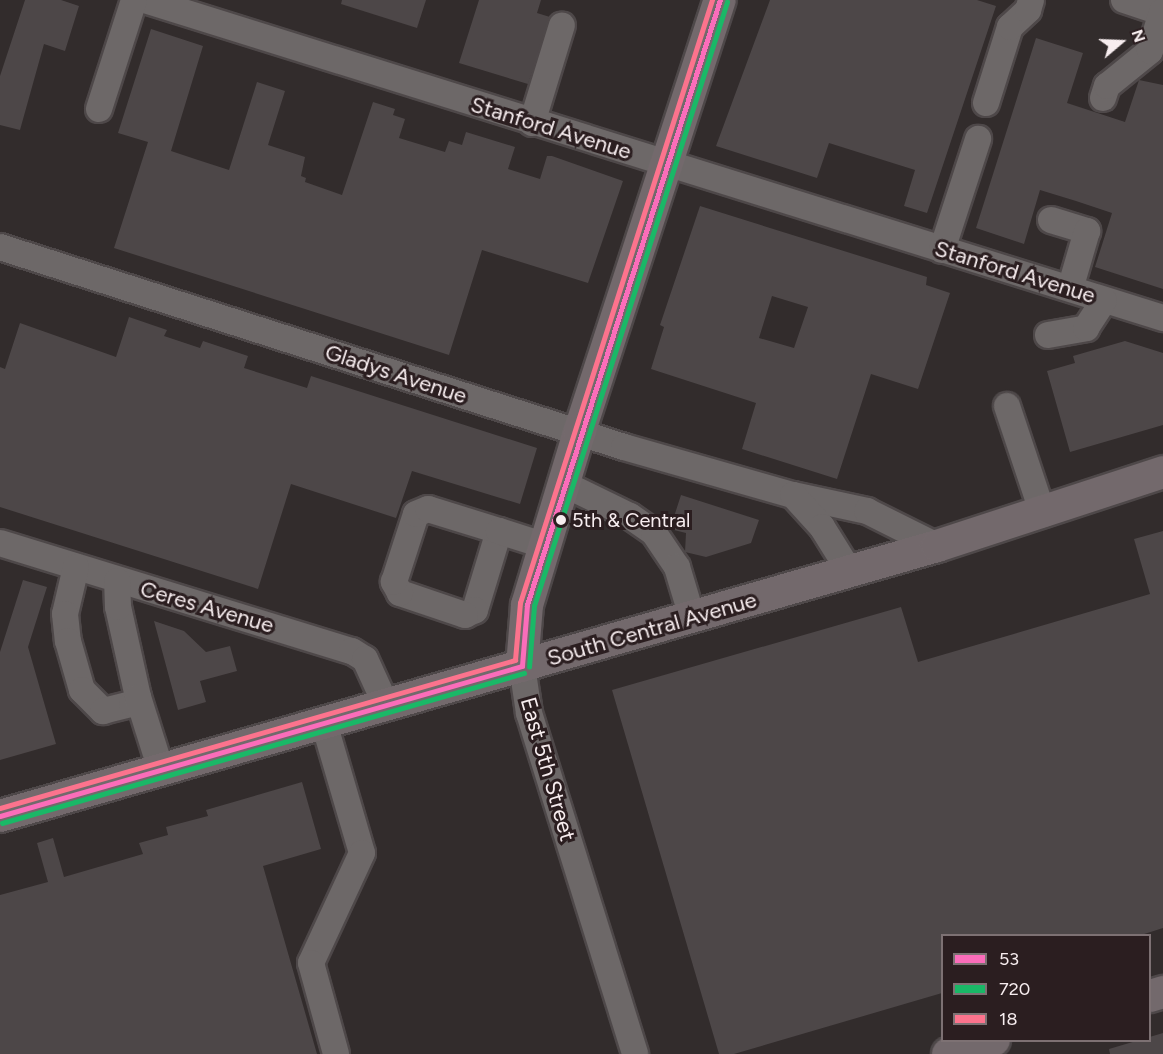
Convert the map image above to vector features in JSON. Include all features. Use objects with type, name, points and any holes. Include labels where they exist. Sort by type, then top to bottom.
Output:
[{"type":"main road","name":"East 5th Street","points":[[522,666],[527,605],[579,433],[720,0]]},
{"type":"main road","name":"South Central Avenue","points":[[0,816],[850,572],[1042,514],[1163,472]]},
{"type":"main road","points":[[948,1054],[990,1042]]},
{"type":"street","points":[[99,110],[134,0]]},
{"type":"street","name":"Stanford Avenue","points":[[145,0],[201,8],[532,123],[1163,318]]},
{"type":"street","points":[[986,103],[1010,27],[1028,10],[1031,0]]},
{"type":"street","points":[[1103,98],[1107,86],[1150,51],[1163,13],[1124,0]]},
{"type":"street","points":[[532,123],[562,25]]},
{"type":"street","points":[[942,250],[978,139]]},
{"type":"street","points":[[1052,220],[1087,231],[1070,289]]},
{"type":"street","name":"Gladys Avenue","points":[[0,247],[579,433],[793,495],[867,511],[937,546]]},
{"type":"street","points":[[1048,335],[1086,328],[1104,300]]},
{"type":"street","points":[[1007,406],[1042,514]]},
{"type":"street","points":[[564,484],[630,516],[654,533],[677,567],[692,617]]},
{"type":"street","points":[[793,495],[822,527],[850,572]]},
{"type":"street","points":[[499,531],[475,610],[465,615],[400,593],[394,582],[416,514],[428,508],[546,546]]},
{"type":"street","name":"Ceres Avenue","points":[[0,543],[117,581],[352,651],[365,659],[386,705]]},
{"type":"street","points":[[76,567],[65,614],[81,690],[103,711],[132,704],[138,697]]},
{"type":"street","points":[[117,581],[119,616],[138,697],[161,770]]},
{"type":"street","name":"East 5th Street","points":[[522,666],[529,713],[635,1054]]},
{"type":"street","points":[[324,723],[362,853],[311,963],[336,1054]]},
{"type":"building","points":[[25,0],[61,0],[79,6],[65,51],[44,44],[20,130],[0,125],[0,76]]},
{"type":"building","points":[[342,0],[426,0],[417,28],[341,4]]},
{"type":"building","points":[[479,0],[541,0],[537,13],[550,17],[528,84],[459,63]]},
{"type":"building","points":[[770,0],[977,0],[996,6],[927,213],[904,206],[915,170],[829,143],[817,178],[716,146]]},
{"type":"building","points":[[151,29],[203,46],[171,151],[229,170],[257,82],[285,91],[268,145],[305,157],[301,176],[306,178],[305,182],[342,195],[373,102],[395,109],[393,115],[405,119],[399,138],[445,152],[449,141],[462,145],[466,132],[515,147],[508,169],[540,179],[547,156],[552,156],[623,181],[588,283],[482,250],[449,355],[114,248],[148,142],[118,133]]},
{"type":"building","points":[[1036,38],[1083,53],[1067,103],[1125,122],[1139,80],[1163,85],[1163,289],[1095,267],[1112,213],[1076,201],[1040,190],[1024,244],[976,228]]},
{"type":"building","points":[[700,206],[927,277],[926,285],[950,293],[918,389],[871,374],[837,479],[742,449],[756,403],[651,369],[664,327],[660,325]],"holes":[[[772,296],[808,307],[794,348],[759,338]]]},
{"type":"building","points":[[129,317],[167,330],[164,336],[200,348],[203,341],[248,356],[244,368],[307,388],[311,376],[537,448],[520,504],[412,471],[396,518],[291,484],[258,589],[0,507],[0,367],[5,369],[20,323],[116,357]]},
{"type":"building","points":[[1125,341],[1163,353],[1163,425],[1070,452],[1047,371],[1075,363],[1073,356]]},
{"type":"building","points":[[681,495],[759,520],[751,543],[706,557],[685,552],[686,533],[670,529]]},
{"type":"building","points":[[1163,531],[1163,928],[1144,934],[941,934],[941,993],[734,1054],[719,1054],[612,690],[901,607],[918,662],[1150,594],[1134,539]]},
{"type":"building","points":[[23,580],[47,587],[28,647],[56,744],[0,760],[0,652]]},
{"type":"building","points":[[154,621],[184,631],[206,652],[230,646],[237,671],[200,681],[206,702],[178,710]]},
{"type":"building","points":[[302,782],[321,849],[263,866],[317,1054],[0,1054],[0,895],[48,882],[37,843],[53,838],[64,877],[143,854],[139,843],[168,835],[166,827],[208,816],[206,810]]},
{"type":"building","points":[[1163,1033],[1163,1054],[1110,1054],[1109,1049],[1133,1042],[1151,1042],[1151,1037]]},
{"type":"transit line","name":"18","points":[[0,808],[515,660],[520,603],[712,0]]},
{"type":"transit line","name":"53","points":[[522,666],[527,605],[720,0]]},
{"type":"transit line","name":"720","points":[[529,667],[534,606],[727,2]]},
{"type":"transit line","name":"53","points":[[0,816],[522,666]]},
{"type":"transit line","name":"720","points":[[2,823],[524,673]]},
{"type":"place","name":"5th & Central","points":[[561,520]]}]
